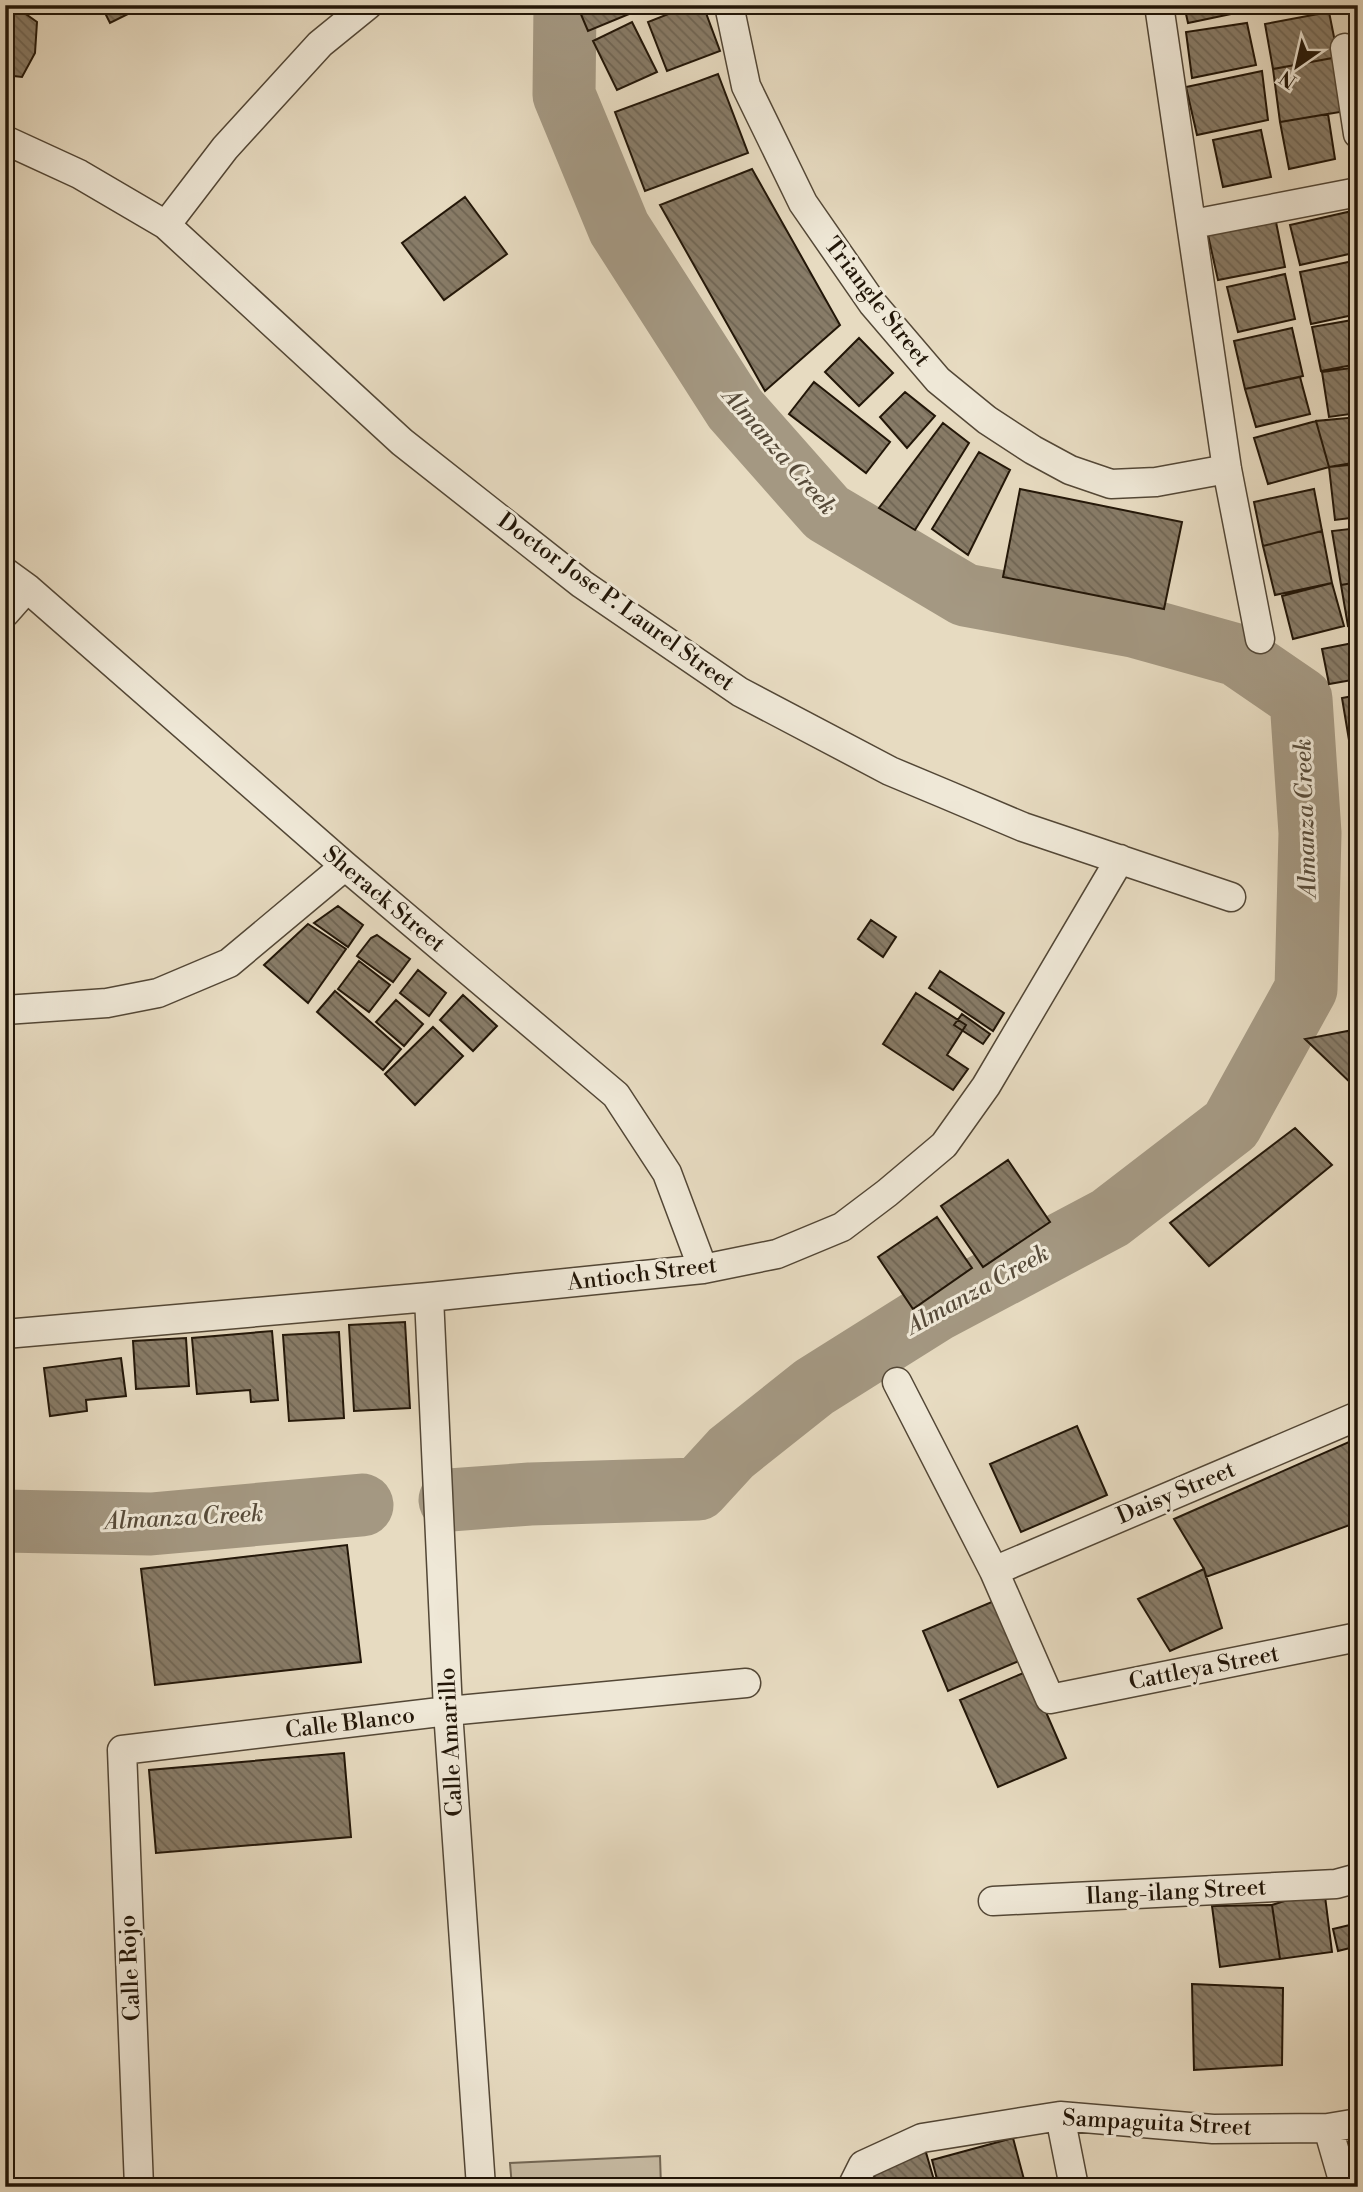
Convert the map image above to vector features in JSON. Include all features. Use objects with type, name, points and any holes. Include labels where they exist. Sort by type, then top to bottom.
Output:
[{"type":"street","name":"Triangle Street","points":[[729,5],[746,86],[803,203],[873,304],[938,380],[986,420],[1033,450],[1070,470],[1111,484],[1156,482],[1227,469]]},
{"type":"street","points":[[1159,5],[1227,469],[1260,639]]},
{"type":"street","points":[[166,225],[225,148],[320,44],[361,8]]},
{"type":"street","points":[[1345,48],[1358,134]]},
{"type":"street","name":"Doctor Jose P. Laurel Street","points":[[5,141],[79,174],[166,225],[402,442],[582,584],[740,692],[890,771],[1024,827],[1231,897]]},
{"type":"street","points":[[1192,224],[1358,192]]},
{"type":"street","points":[[5,613],[16,580]]},
{"type":"street","name":"Sherack Street","points":[[16,580],[345,866],[616,1095],[667,1173],[703,1269]]},
{"type":"street","name":"Antioch Street","points":[[5,1334],[429,1297],[703,1269],[777,1254],[842,1227],[887,1194],[944,1145],[986,1087],[1120,859]]},
{"type":"street","points":[[5,1010],[107,1003],[158,993],[229,962],[345,866]]},
{"type":"street","name":"Calle Amarillo","points":[[429,1297],[448,1711],[481,2187]]},
{"type":"street","points":[[897,1382],[994,1571]]},
{"type":"street","name":"Daisy Street","points":[[994,1571],[1358,1416]]},
{"type":"street","name":"Cattleya Street","points":[[994,1571],[1050,1699],[1358,1637]]},
{"type":"street","name":"Calle Blanco","points":[[121,1750],[448,1711],[746,1683]]},
{"type":"street","name":"Calle Rojo","points":[[121,1750],[139,2187]]},
{"type":"street","name":"Ilang-ilang Street","points":[[993,1901],[1336,1884],[1358,1878]]},
{"type":"street","points":[[1060,2116],[1074,2187]]},
{"type":"street","name":"Sampaguita Street","points":[[861,2180],[922,2138],[1060,2116],[1213,2129],[1328,2128],[1358,2123]]},
{"type":"street","points":[[1328,2128],[1345,2187]]},
{"type":"shaded area","points":[[660,2156],[661,2187],[512,2187],[510,2163]]},
{"type":"building","points":[[5,5],[13,5],[37,22],[35,53],[22,77],[5,75]]},
{"type":"building","points":[[101,5],[146,5],[110,23]]},
{"type":"building","points":[[577,5],[646,5],[646,7],[588,31]]},
{"type":"building","points":[[691,5],[703,5],[720,51],[667,71],[648,22]]},
{"type":"building","points":[[1184,5],[1234,5],[1236,13],[1188,23]]},
{"type":"building","points":[[1269,5],[1314,5],[1270,13]]},
{"type":"building","points":[[1329,12],[1338,57],[1273,69],[1265,24]]},
{"type":"building","points":[[632,22],[657,72],[617,90],[593,41]]},
{"type":"building","points":[[1247,23],[1256,65],[1192,78],[1186,32]]},
{"type":"building","points":[[1338,57],[1346,111],[1280,122],[1273,69]]},
{"type":"building","points":[[1262,71],[1268,120],[1197,135],[1186,87]]},
{"type":"building","points":[[718,74],[748,153],[645,191],[615,112]]},
{"type":"building","points":[[1328,114],[1335,159],[1289,169],[1280,122]]},
{"type":"building","points":[[1261,130],[1271,177],[1223,187],[1213,140]]},
{"type":"building","points":[[752,169],[840,325],[765,391],[660,205]]},
{"type":"building","points":[[465,197],[507,254],[444,300],[402,243]]},
{"type":"building","points":[[1352,211],[1358,235],[1358,252],[1300,265],[1290,225]]},
{"type":"building","points":[[1276,222],[1285,267],[1218,280],[1208,235]]},
{"type":"building","points":[[1358,260],[1358,314],[1311,324],[1300,272]]},
{"type":"building","points":[[1285,274],[1295,319],[1238,332],[1227,287]]},
{"type":"building","points":[[1358,319],[1358,364],[1321,371],[1312,327]]},
{"type":"building","points":[[1292,328],[1303,376],[1245,389],[1234,341]]},
{"type":"building","points":[[859,338],[893,373],[859,406],[825,372]]},
{"type":"building","points":[[1358,367],[1358,413],[1329,417],[1322,372]]},
{"type":"building","points":[[1300,377],[1310,414],[1256,427],[1245,389]]},
{"type":"building","points":[[814,382],[890,442],[866,473],[789,414]]},
{"type":"building","points":[[905,392],[935,416],[907,448],[880,417]]},
{"type":"building","points":[[1358,417],[1358,462],[1329,467],[1316,421]]},
{"type":"building","points":[[1316,421],[1329,467],[1268,484],[1254,438]]},
{"type":"building","points":[[943,423],[969,443],[915,530],[879,508]]},
{"type":"building","points":[[979,452],[1010,470],[968,555],[932,529]]},
{"type":"building","points":[[1358,464],[1358,517],[1335,520],[1329,467]]},
{"type":"building","points":[[1020,489],[1182,522],[1164,609],[1003,577]]},
{"type":"building","points":[[1314,489],[1322,531],[1263,546],[1254,502]]},
{"type":"building","points":[[1358,528],[1358,582],[1341,585],[1332,531]]},
{"type":"building","points":[[1322,531],[1332,583],[1275,595],[1263,546]]},
{"type":"building","points":[[1358,582],[1358,624],[1348,626],[1341,585]]},
{"type":"building","points":[[1332,583],[1344,626],[1293,639],[1282,596]]},
{"type":"building","points":[[1358,642],[1358,679],[1329,684],[1322,649]]},
{"type":"building","points":[[1358,695],[1358,757],[1352,758],[1342,698]]},
{"type":"building","points":[[338,906],[363,925],[348,947],[314,923]]},
{"type":"building","points":[[871,920],[896,937],[883,957],[858,939]]},
{"type":"building","points":[[308,924],[346,949],[308,1003],[264,965]]},
{"type":"building","points":[[377,935],[410,959],[393,982],[357,956],[371,938]]},
{"type":"building","points":[[359,961],[390,985],[369,1012],[338,989]]},
{"type":"building","points":[[418,970],[446,993],[429,1016],[400,993]]},
{"type":"building","points":[[940,971],[1004,1013],[993,1031],[929,988]]},
{"type":"building","points":[[335,991],[401,1049],[383,1070],[317,1012]]},
{"type":"building","points":[[916,993],[966,1025],[947,1055],[968,1069],[953,1090],[883,1044]]},
{"type":"building","points":[[463,995],[497,1026],[473,1051],[440,1020]]},
{"type":"building","points":[[396,1000],[423,1024],[404,1046],[376,1022]]},
{"type":"building","points":[[962,1014],[990,1034],[983,1044],[954,1025]]},
{"type":"building","points":[[433,1027],[463,1056],[415,1105],[385,1074]]},
{"type":"building","points":[[1358,1029],[1358,1090],[1305,1039]]},
{"type":"building","points":[[1295,1128],[1332,1165],[1209,1266],[1170,1223]]},
{"type":"building","points":[[1008,1160],[1050,1222],[983,1267],[941,1206]]},
{"type":"building","points":[[937,1217],[972,1268],[913,1309],[878,1257]]},
{"type":"building","points":[[405,1322],[410,1408],[354,1411],[349,1325]]},
{"type":"building","points":[[272,1331],[278,1400],[251,1402],[250,1390],[197,1394],[192,1338]]},
{"type":"building","points":[[339,1332],[344,1418],[289,1421],[283,1335]]},
{"type":"building","points":[[186,1338],[189,1386],[136,1389],[133,1341]]},
{"type":"building","points":[[121,1358],[126,1396],[86,1400],[87,1411],[50,1416],[44,1368]]},
{"type":"building","points":[[1077,1426],[1107,1495],[1021,1532],[990,1464]]},
{"type":"building","points":[[1358,1438],[1358,1522],[1206,1577],[1204,1569],[1174,1519]]},
{"type":"building","points":[[347,1545],[361,1662],[155,1685],[141,1569]]},
{"type":"building","points":[[1204,1569],[1222,1628],[1170,1651],[1138,1599]]},
{"type":"building","points":[[994,1601],[1019,1661],[948,1691],[923,1631]]},
{"type":"building","points":[[1028,1671],[1066,1758],[998,1787],[960,1700]]},
{"type":"building","points":[[344,1753],[351,1837],[156,1853],[149,1770]]},
{"type":"building","points":[[1324,1888],[1332,1952],[1280,1959],[1272,1905]]},
{"type":"building","points":[[1272,1905],[1280,1959],[1220,1967],[1212,1906]]},
{"type":"building","points":[[1358,1923],[1358,1961],[1354,1947],[1338,1951],[1333,1929]]},
{"type":"building","points":[[1192,1984],[1283,1988],[1282,2065],[1194,2070]]},
{"type":"building","points":[[1013,2138],[1026,2187],[939,2187],[932,2160]]},
{"type":"building","points":[[925,2149],[936,2187],[877,2187],[871,2164]]},
{"type":"waterway","name":"Almanza Creek","points":[[450,1500],[530,1494],[698,1489],[731,1453],[814,1387],[935,1311],[1110,1218],[1231,1125],[1306,989],[1310,833],[1301,699],[1237,655],[1133,626],[965,595],[827,513],[735,409],[619,228],[564,95],[565,5]]},
{"type":"waterway","name":"Almanza Creek","points":[[5,1521],[151,1524],[362,1505]]}]
